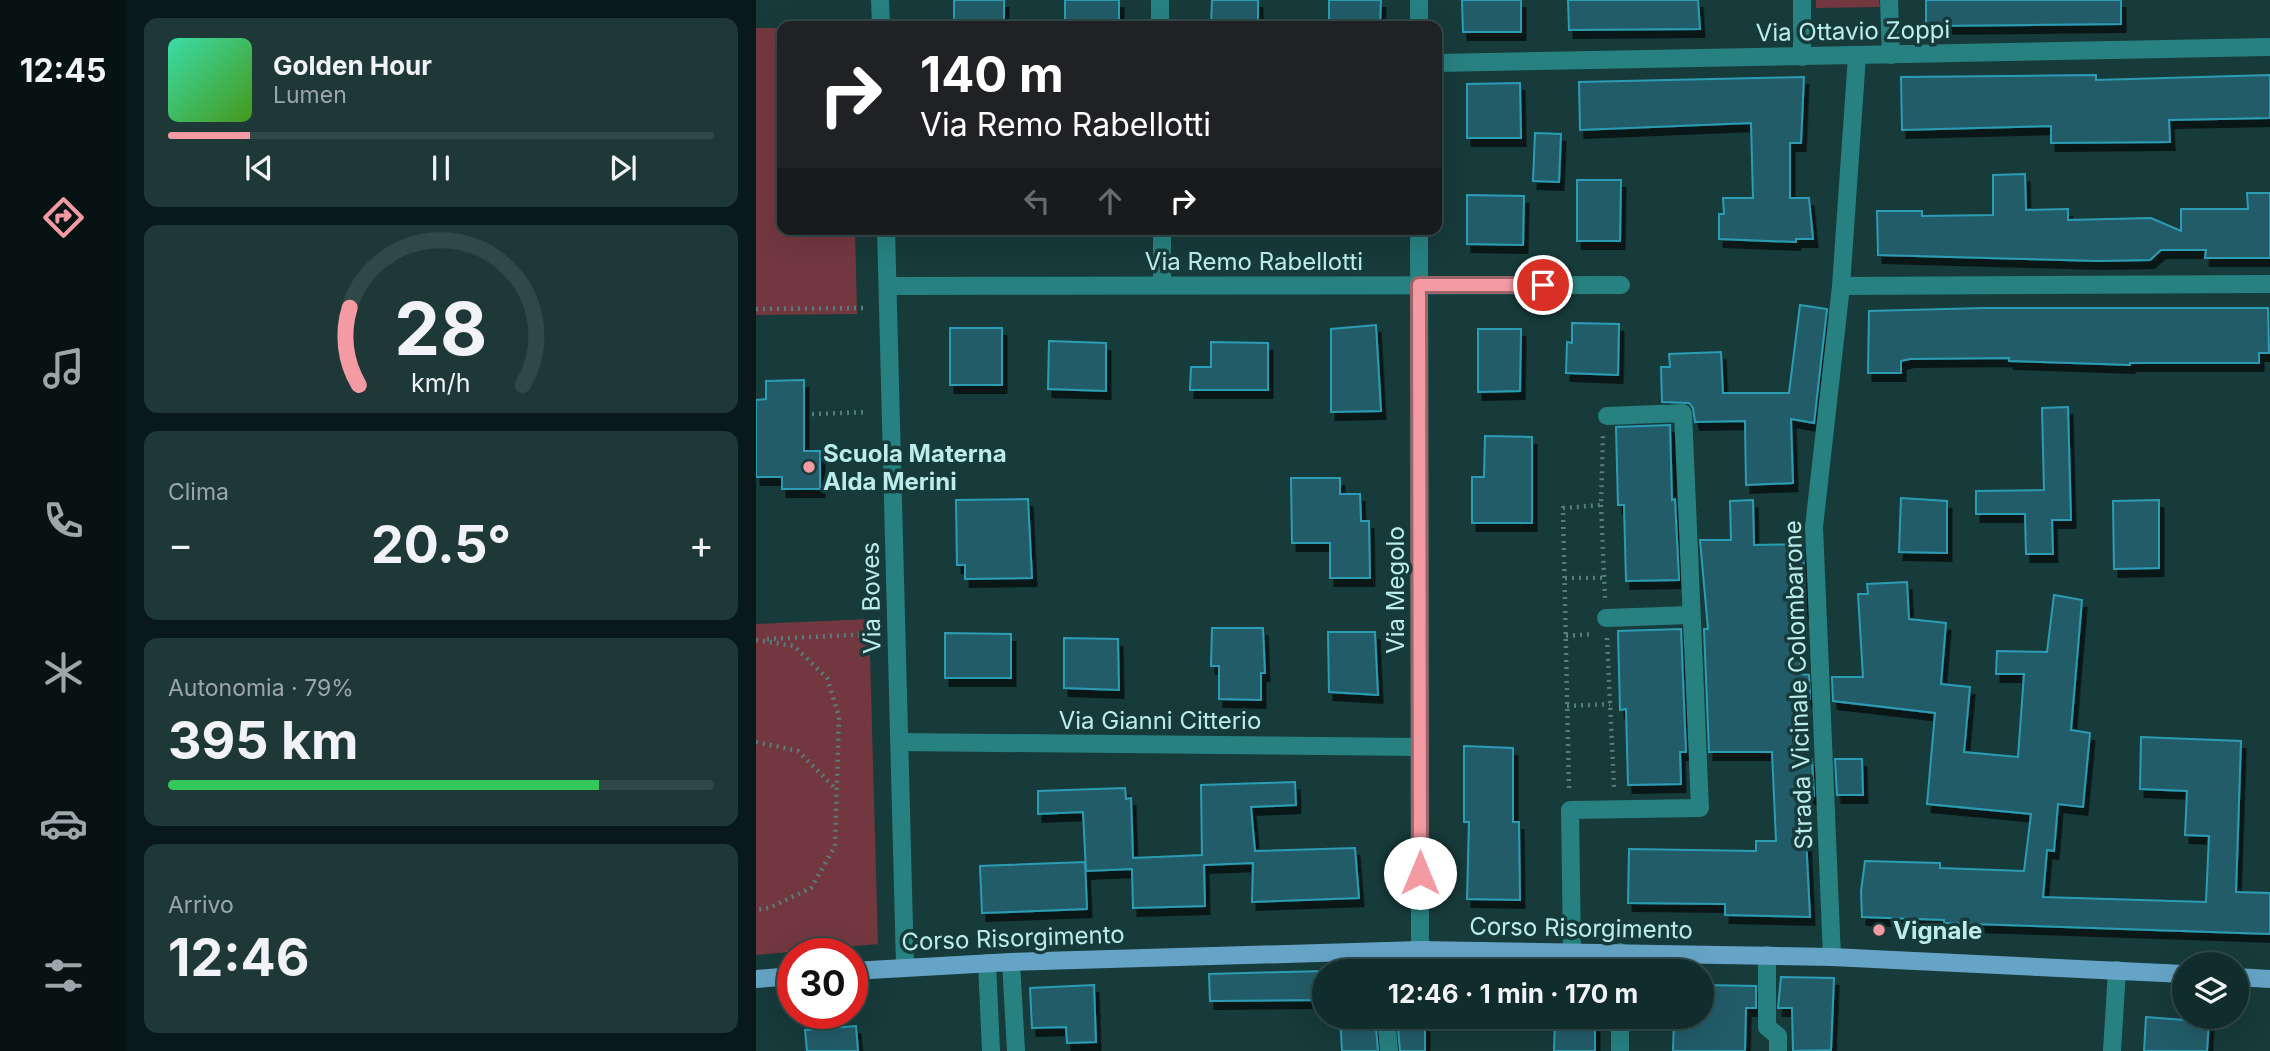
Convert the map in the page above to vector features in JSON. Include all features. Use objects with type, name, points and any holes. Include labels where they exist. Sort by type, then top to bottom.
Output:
[{"type":"main road","name":"Corso Risorgimento","points":[[868,969],[1011,962],[1420,950],[1832,957],[2172,973]]},
{"type":"main road","points":[[756,979],[777,977]]},
{"type":"main road","points":[[2249,978],[2270,979]]},
{"type":"street","points":[[880,0],[881,21]]},
{"type":"street","points":[[1160,0],[1160,21]]},
{"type":"street","points":[[1419,0],[1419,21]]},
{"type":"street","points":[[1802,0],[1802,57]]},
{"type":"street","points":[[1889,0],[1891,55]]},
{"type":"street","name":"Via Ottavio Zoppi","points":[[1442,63],[2270,47]]},
{"type":"street","name":"Strada Vicinale Colombarone","points":[[1832,957],[1814,527],[1842,286],[1857,56]]},
{"type":"street","name":"Via Boves","points":[[886,235],[905,966]]},
{"type":"street","points":[[1162,235],[1162,285]]},
{"type":"street","name":"Via Megolo","points":[[1419,235],[1420,950]]},
{"type":"street","points":[[1842,286],[2270,284]]},
{"type":"street","name":"Via Remo Rabellotti","points":[[888,286],[1621,285]]},
{"type":"street","points":[[1572,951],[1570,810],[1700,808],[1690,615],[1684,413],[1607,416]]},
{"type":"street","points":[[1607,626],[1690,615]]},
{"type":"street","name":"Via Gianni Citterio","points":[[900,742],[1420,747]]},
{"type":"street","points":[[1382,951],[1382,959]]},
{"type":"street","points":[[1620,952],[1620,959]]},
{"type":"street","points":[[1767,955],[1767,1027],[1779,1036],[1778,1051]]},
{"type":"street","points":[[1011,962],[1016,1051]]},
{"type":"street","points":[[987,963],[991,1051]]},
{"type":"street","points":[[2112,1051],[2117,970]]},
{"type":"street","points":[[1388,1029],[1389,1051]]},
{"type":"street","points":[[1620,1029],[1620,1051]]},
{"type":"path","points":[[756,309],[866,307]]},
{"type":"path","points":[[812,414],[868,412]]},
{"type":"path","points":[[1607,416],[1603,419],[1601,505],[1615,809]]},
{"type":"path","points":[[1570,810],[1563,508],[1601,505]]},
{"type":"path","points":[[1565,578],[1604,578]]},
{"type":"path","points":[[1566,636],[1607,626]]},
{"type":"path","points":[[756,640],[896,632]]},
{"type":"path","points":[[756,640],[794,646],[827,678],[839,717],[835,846],[811,888],[769,908],[756,909]]},
{"type":"path","points":[[1567,706],[1610,704]]},
{"type":"path","points":[[756,741],[798,751],[836,789]]},
{"type":"shaded area","points":[[1816,0],[1879,0],[1880,7],[1816,8]]},
{"type":"shaded area","points":[[756,28],[777,28],[777,235],[855,235],[857,314],[756,315]]},
{"type":"shaded area","points":[[869,619],[878,944],[868,945],[868,938],[777,938],[777,953],[756,955],[756,624]]},
{"type":"building","points":[[954,0],[1004,0],[1004,21],[954,21]]},
{"type":"building","points":[[1065,0],[1119,0],[1119,21],[1065,21]]},
{"type":"building","points":[[1212,0],[1258,0],[1258,21],[1211,21]]},
{"type":"building","points":[[1329,0],[1381,0],[1380,21],[1329,21]]},
{"type":"building","points":[[1462,0],[1521,0],[1521,32],[1463,32]]},
{"type":"building","points":[[1568,0],[1698,0],[1700,29],[1569,30]]},
{"type":"building","points":[[1926,0],[2121,0],[2121,24],[1926,26]]},
{"type":"building","points":[[2096,75],[2096,80],[2270,75],[2270,118],[2169,120],[2170,142],[2051,143],[2051,126],[1902,130],[1901,77]]},
{"type":"building","points":[[1804,77],[1801,143],[1790,143],[1790,198],[1809,198],[1813,239],[1796,239],[1796,242],[1719,239],[1719,214],[1724,214],[1723,198],[1753,198],[1751,123],[1580,130],[1579,82]]},
{"type":"building","points":[[1520,83],[1521,138],[1467,138],[1467,84]]},
{"type":"building","points":[[1535,133],[1561,134],[1559,182],[1533,181]]},
{"type":"building","points":[[2025,174],[2026,210],[2068,209],[2068,220],[2151,218],[2181,231],[2181,209],[2248,209],[2247,193],[2270,193],[2270,258],[2205,258],[2206,250],[2161,250],[2150,260],[2098,261],[1878,255],[1877,211],[1922,211],[1922,216],[1993,215],[1993,175]]},
{"type":"building","points":[[1577,180],[1621,180],[1620,241],[1577,241]]},
{"type":"building","points":[[1467,195],[1524,196],[1523,245],[1467,244]]},
{"type":"building","points":[[1800,305],[1827,309],[1814,423],[1791,419],[1793,483],[1746,485],[1745,421],[1695,422],[1693,408],[1689,403],[1662,402],[1661,367],[1670,367],[1669,354],[1721,352],[1723,393],[1789,393]]},
{"type":"building","points":[[1984,308],[2268,308],[2269,353],[2259,353],[2259,363],[2130,365],[2009,361],[2009,358],[1910,359],[1901,361],[1901,373],[1868,373],[1869,311]]},
{"type":"building","points":[[1572,323],[1619,324],[1618,375],[1566,373],[1567,342],[1572,343]]},
{"type":"building","points":[[1376,325],[1381,411],[1331,412],[1331,329]]},
{"type":"building","points":[[950,328],[1002,328],[1002,385],[950,385]]},
{"type":"building","points":[[1478,329],[1521,329],[1520,391],[1478,392]]},
{"type":"building","points":[[1049,341],[1106,343],[1106,391],[1048,389]]},
{"type":"building","points":[[1211,342],[1268,343],[1268,390],[1190,390],[1191,367],[1211,367]]},
{"type":"building","points":[[804,380],[804,451],[820,451],[820,489],[782,489],[782,477],[756,477],[756,400],[766,399],[766,381]]},
{"type":"building","points":[[2068,407],[2071,520],[2052,520],[2053,554],[2026,554],[2025,514],[1976,514],[1976,491],[2044,490],[2042,408]]},
{"type":"building","points":[[1670,425],[1672,500],[1675,499],[1679,580],[1626,581],[1624,505],[1618,505],[1616,427]]},
{"type":"building","points":[[1485,436],[1532,437],[1532,523],[1472,523],[1472,477],[1484,477]]},
{"type":"building","points":[[1291,478],[1340,478],[1340,494],[1360,494],[1361,521],[1369,521],[1370,578],[1330,578],[1330,543],[1292,543]]},
{"type":"building","points":[[1901,498],[1947,501],[1947,553],[1899,552]]},
{"type":"building","points":[[1028,499],[1032,578],[965,579],[965,565],[957,565],[956,500]]},
{"type":"building","points":[[1753,500],[1754,545],[1803,544],[1805,611],[1800,611],[1800,660],[1801,674],[1809,675],[1810,699],[1801,698],[1801,759],[1812,759],[1814,796],[1804,796],[1810,917],[1725,915],[1725,904],[1628,903],[1629,849],[1756,851],[1756,841],[1776,841],[1772,752],[1709,752],[1704,629],[1708,629],[1700,540],[1731,540],[1730,501]]},
{"type":"building","points":[[2159,500],[2159,568],[2114,569],[2113,501]]},
{"type":"building","points":[[1907,582],[1909,619],[1946,623],[1941,684],[1970,687],[1964,752],[2018,757],[2024,674],[1996,674],[1997,651],[2047,652],[2054,595],[2082,600],[2071,730],[2090,733],[2083,807],[2058,804],[2054,851],[2047,850],[2043,897],[2206,902],[2209,836],[2185,835],[2187,791],[2140,789],[2141,737],[2241,741],[2236,892],[2270,893],[2270,934],[1944,923],[1944,920],[1862,917],[1861,891],[1865,861],[1940,863],[1940,868],[2024,871],[2031,814],[1927,804],[1935,713],[1833,701],[1832,677],[1863,677],[1858,594],[1868,594],[1867,584]]},
{"type":"building","points":[[1212,628],[1263,628],[1265,673],[1261,673],[1261,700],[1219,699],[1219,666],[1211,666]]},
{"type":"building","points":[[1681,629],[1686,752],[1680,752],[1681,784],[1628,785],[1626,709],[1620,710],[1618,631]]},
{"type":"building","points":[[1328,632],[1375,632],[1378,695],[1329,692]]},
{"type":"building","points":[[945,633],[1011,634],[1011,678],[945,678]]},
{"type":"building","points":[[1064,638],[1118,639],[1119,690],[1064,688]]},
{"type":"building","points":[[1464,746],[1513,748],[1513,822],[1519,822],[1520,900],[1467,899],[1469,822],[1464,822]]},
{"type":"building","points":[[1835,759],[1862,759],[1863,795],[1837,795]]},
{"type":"building","points":[[1295,782],[1296,805],[1251,807],[1255,851],[1355,848],[1359,898],[1252,902],[1253,863],[1204,865],[1205,906],[1133,908],[1132,869],[1086,871],[1083,812],[1038,814],[1038,791],[1125,788],[1126,799],[1131,798],[1133,858],[1202,855],[1201,785]]},
{"type":"building","points":[[1085,862],[1087,909],[982,913],[980,866]]},
{"type":"building","points":[[1312,971],[1312,1000],[1210,1001],[1209,974]]},
{"type":"building","points":[[1781,977],[1834,978],[1831,1050],[1793,1051],[1792,1008],[1778,1008]]},
{"type":"building","points":[[1094,985],[1096,1042],[1067,1043],[1066,1027],[1032,1028],[1030,988]]},
{"type":"building","points":[[1714,985],[1756,986],[1756,1008],[1746,1008],[1745,1051],[1673,1051],[1674,1029],[1714,1029]]},
{"type":"building","points":[[2146,1017],[2172,1019],[2172,1029],[2209,1029],[2207,1051],[2144,1051]]},
{"type":"building","points":[[856,1029],[858,1051],[807,1051],[805,1030]]},
{"type":"building","points":[[1341,1029],[1376,1029],[1378,1051],[1342,1051]]},
{"type":"building","points":[[1398,1029],[1425,1029],[1425,1051],[1400,1051]]},
{"type":"building","points":[[1555,1029],[1595,1029],[1595,1051],[1554,1051]]},
{"type":"place","name":"Scuola Materna Alda Merini","points":[[809,467]]},
{"type":"place","name":"Vignale","points":[[1879,930]]},
{"type":"route","points":[[1420,873],[1419,285],[1543,285]]}]
